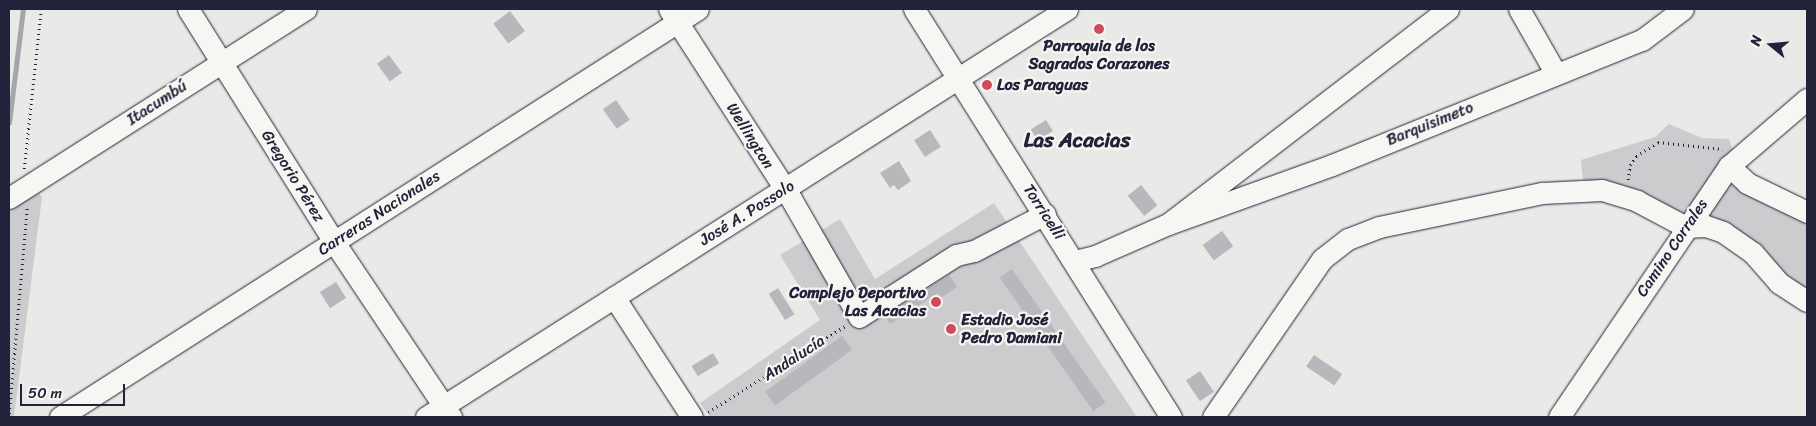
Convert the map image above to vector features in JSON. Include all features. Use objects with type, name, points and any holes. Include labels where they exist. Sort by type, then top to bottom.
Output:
[{"type":"street","name":"Gregorio Pérez","points":[[188,9],[440,414]]},
{"type":"street","name":"Itacumbú","points":[[15,194],[306,9]]},
{"type":"street","name":"Carreras Nacionales","points":[[60,417],[334,242],[673,16],[698,9]]},
{"type":"street","name":"Torricelli","points":[[914,9],[1172,417]]},
{"type":"street","name":"José A. Possolo","points":[[440,414],[614,297],[1067,9]]},
{"type":"street","points":[[1075,261],[1168,224],[1252,157],[1448,9]]},
{"type":"street","points":[[1520,9],[1555,72]]},
{"type":"street","name":"Barquisimeto","points":[[1168,224],[1271,188],[1555,72],[1642,40],[1683,9]]},
{"type":"street","name":"Wellington","points":[[673,16],[785,189],[859,317]]},
{"type":"street","name":"Camino Corrales","points":[[1560,417],[1728,166],[1807,99]]},
{"type":"street","points":[[1252,157],[1254,173],[1271,188]]},
{"type":"street","points":[[1728,166],[1747,183],[1807,212]]},
{"type":"street","points":[[1213,417],[1322,259],[1348,238],[1379,227],[1542,192],[1587,189],[1628,198],[1686,227],[1706,226],[1723,232],[1753,253],[1780,283],[1807,301]]},
{"type":"street","points":[[859,317],[956,255],[974,251],[1045,214]]},
{"type":"street","points":[[614,297],[692,417]]},
{"type":"path","points":[[9,414],[28,200],[15,194],[41,9]]},
{"type":"path","points":[[1628,198],[1630,165],[1640,152],[1658,142],[1749,148]]},
{"type":"path","name":"Andalucía","points":[[699,417],[859,317]]},
{"type":"shaded area","points":[[1669,124],[1702,138],[1729,139],[1734,153],[1684,213],[1583,180],[1581,160],[1655,137]]},
{"type":"shaded area","points":[[1728,183],[1807,219],[1807,292],[1707,217]]},
{"type":"shaded area","points":[[36,189],[42,197],[14,417],[9,417],[9,206]]},
{"type":"shaded area","name":"Estadio José Pedro Damiani","points":[[994,203],[1137,417],[710,417],[700,403],[820,320],[780,255],[840,219],[875,279]]},
{"type":"building","points":[[510,11],[525,31],[508,44],[493,24]]},
{"type":"building","points":[[389,55],[402,73],[390,82],[377,64]]},
{"type":"building","points":[[616,100],[630,120],[617,129],[603,109]]},
{"type":"building","points":[[1046,120],[1053,131],[1038,141],[1031,130]]},
{"type":"building","points":[[930,130],[941,147],[925,157],[914,140]]},
{"type":"building","points":[[899,161],[911,181],[898,190],[894,185],[890,188],[880,173]]},
{"type":"building","points":[[1141,185],[1157,205],[1144,216],[1128,196]]},
{"type":"building","points":[[1222,231],[1233,246],[1214,260],[1203,245]]},
{"type":"building","points":[[1012,269],[1105,403],[1093,411],[1000,278]]},
{"type":"building","points":[[949,275],[957,287],[941,298],[938,293],[890,324],[885,316]]},
{"type":"building","points":[[336,282],[346,298],[330,308],[320,292]]},
{"type":"building","points":[[778,288],[794,314],[785,320],[769,294]]},
{"type":"building","points":[[842,336],[852,350],[775,406],[765,392]]},
{"type":"building","points":[[713,353],[719,363],[698,376],[692,366]]},
{"type":"building","points":[[1314,355],[1342,374],[1334,386],[1306,367]]},
{"type":"building","points":[[1200,371],[1214,392],[1200,401],[1186,381]]},
{"type":"waterway","points":[[9,123],[23,9]]},
{"type":"place","name":"Parroquia de los Sagrados Corazones","points":[[1099,29]]},
{"type":"place","name":"Los Paraguas","points":[[987,85]]},
{"type":"place","name":"Complejo Deportivo Las Acacias","points":[[936,302]]},
{"type":"place","name":"Estadio José Pedro Damiani","points":[[951,329]]},
{"type":"district","name":"Las Acacias","points":[[1077,140]]}]
